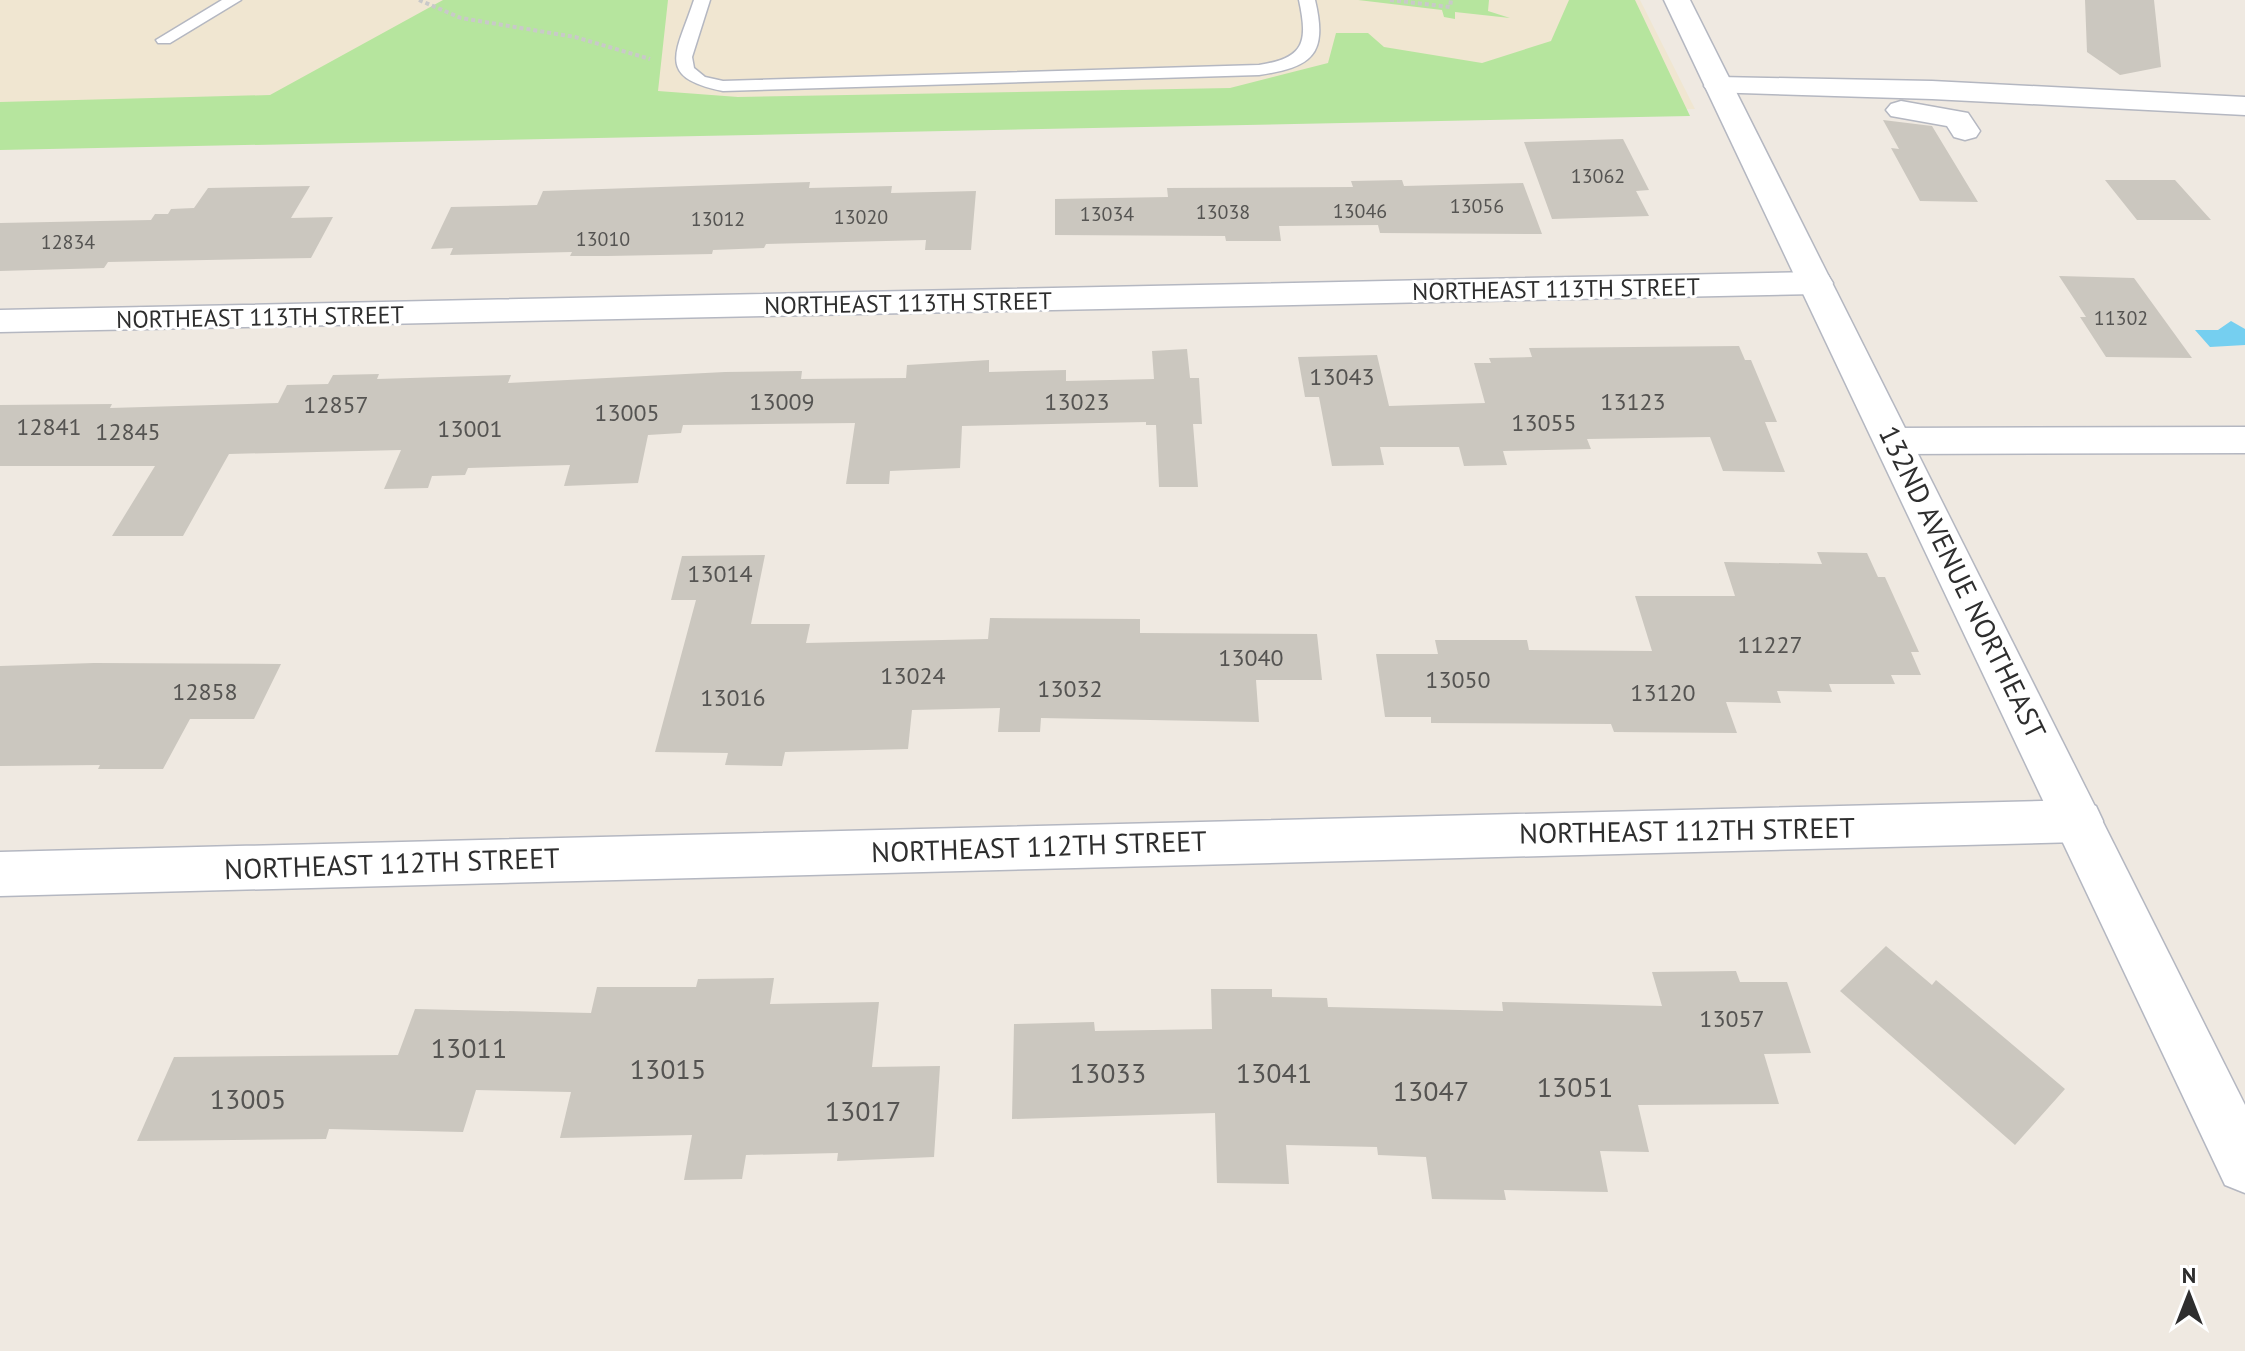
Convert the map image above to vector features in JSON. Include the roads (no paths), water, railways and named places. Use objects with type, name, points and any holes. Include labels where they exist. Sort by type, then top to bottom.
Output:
[{"type":"street","name":"132ND AVENUE NORTHEAST","points":[[1677,0],[2245,1165]]},
{"type":"street","points":[[1723,93],[1991,93],[2245,106]]},
{"type":"street","points":[[1723,93],[1941,114],[1957,119],[1965,131]]},
{"type":"street","name":"NORTHEAST 113TH STREET","points":[[0,321],[1816,283]]},
{"type":"street","points":[[1894,441],[2245,440]]},
{"type":"street","name":"NORTHEAST 112TH STREET","points":[[0,874],[2079,821]]},
{"type":"lane","points":[[164,40],[233,0]]},
{"type":"lane","points":[[702,0],[684,57],[686,70],[699,81],[723,86],[1261,70],[1291,63],[1308,48],[1314,34],[1307,0]]},
{"type":"water","points":[[2231,321],[2245,329],[2245,345],[2210,347],[2195,330],[2218,330]]}]
